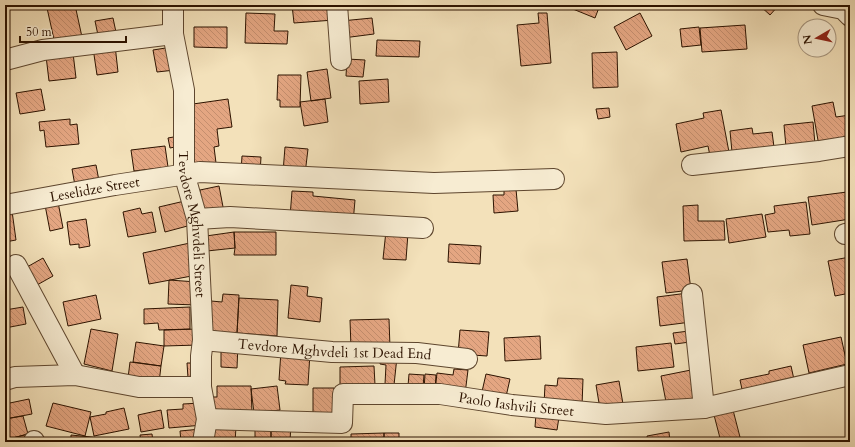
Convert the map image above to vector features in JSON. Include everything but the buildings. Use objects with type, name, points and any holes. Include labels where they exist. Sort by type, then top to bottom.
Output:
[{"type":"street","name":"Tevdore Mghvdeli Street","points":[[173,5],[173,34],[184,90],[184,173],[196,219],[202,340],[201,387],[207,419],[203,442]]},
{"type":"street","points":[[337,5],[342,60]]},
{"type":"street","points":[[823,5],[842,9],[850,16]]},
{"type":"street","points":[[5,60],[43,50],[173,34]]},
{"type":"street","points":[[692,165],[819,151],[850,146]]},
{"type":"street","name":"Leselidze Street","points":[[5,205],[184,173],[200,172],[434,183],[554,179]]},
{"type":"street","points":[[196,219],[230,217],[423,228]]},
{"type":"street","points":[[16,265],[75,376]]},
{"type":"street","points":[[692,294],[704,408]]},
{"type":"street","name":"Tevdore Mghvdeli 1st Dead End","points":[[202,340],[332,352],[417,353],[467,358]]},
{"type":"street","name":"Paolo Iashvili Street","points":[[207,419],[342,423],[343,394],[440,394],[512,405],[606,414],[704,408],[850,375]]},
{"type":"street","points":[[5,380],[15,377],[75,376],[139,386],[201,387]]}]
